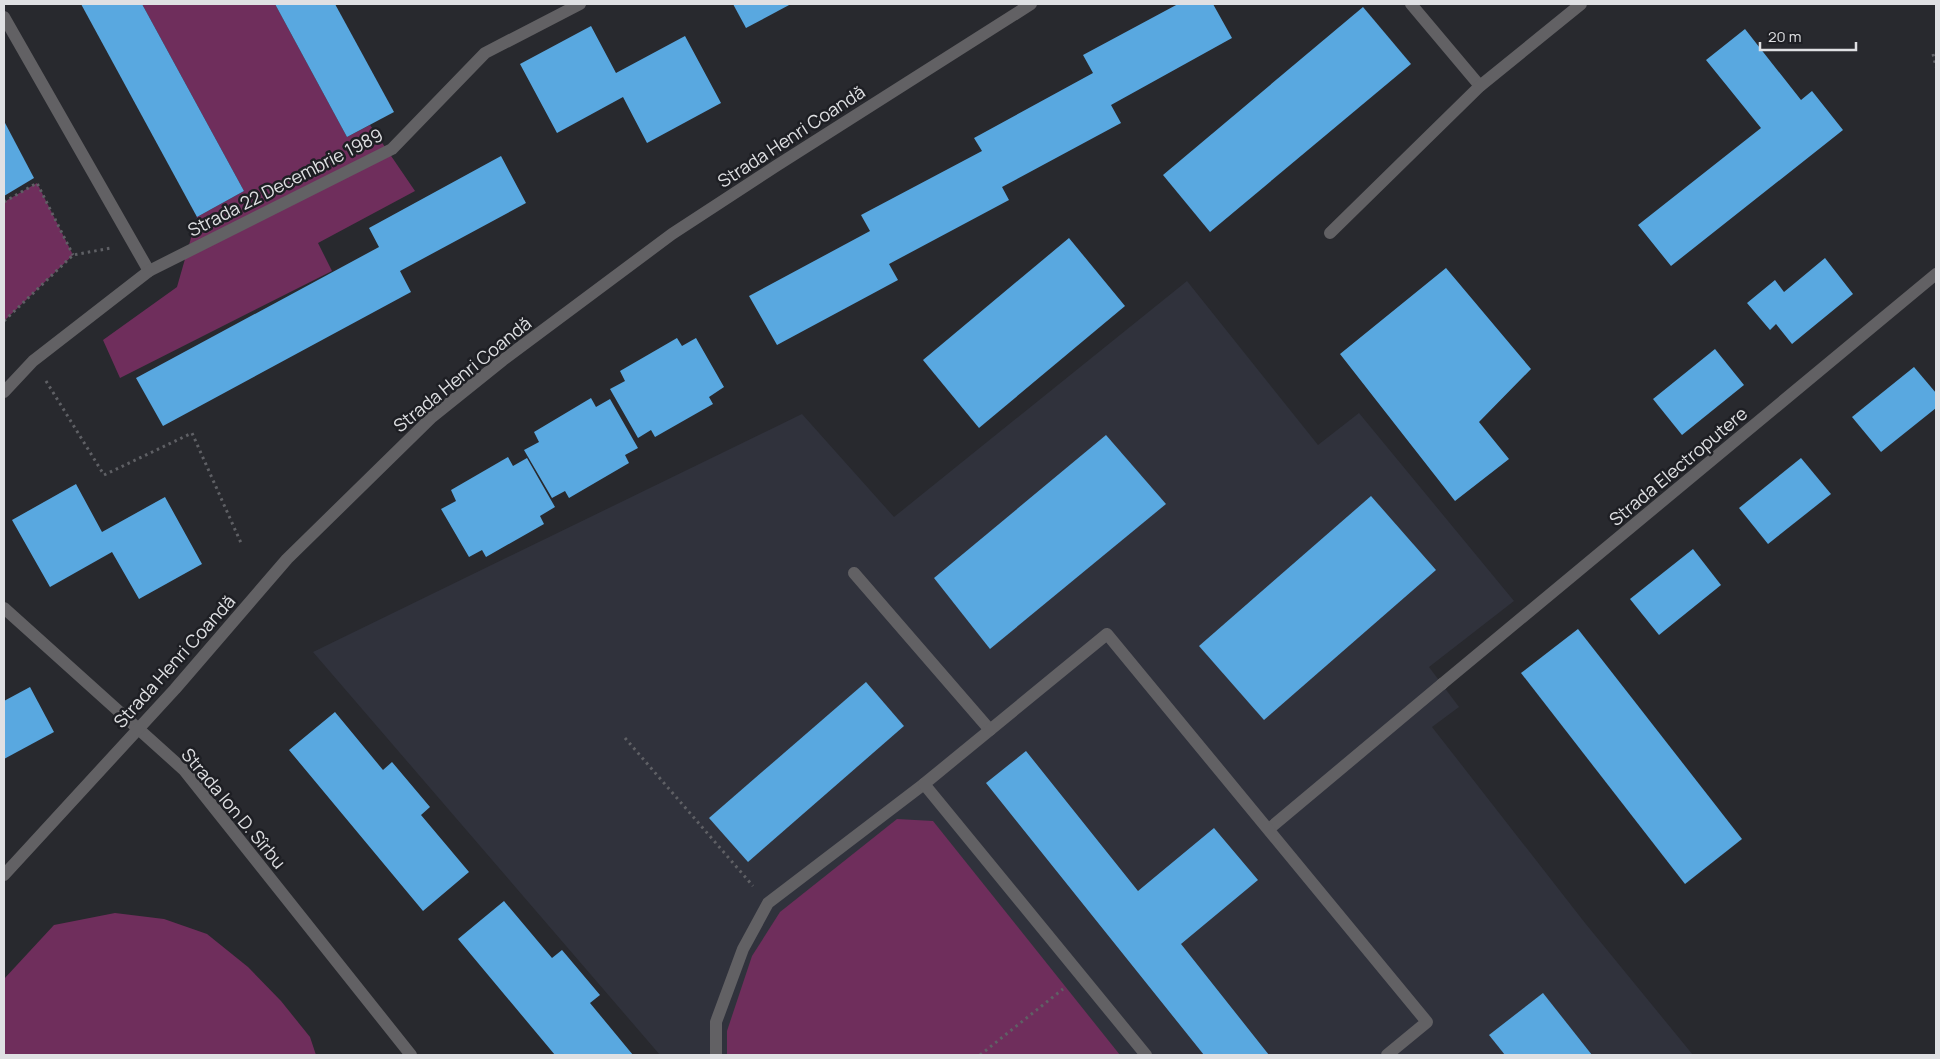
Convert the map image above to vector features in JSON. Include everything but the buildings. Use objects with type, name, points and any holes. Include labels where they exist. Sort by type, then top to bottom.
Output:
[{"type":"street","name":"Strada 22 Decembrie 1989","points":[[4,392],[34,361],[149,271],[392,149],[485,53],[580,4]]},
{"type":"street","name":"Strada Henri Coandă","points":[[4,875],[175,689],[287,559],[432,417],[503,360],[672,234],[1031,4]]},
{"type":"street","points":[[1410,4],[1480,86]]},
{"type":"street","points":[[1330,233],[1480,86],[1581,4]]},
{"type":"street","points":[[4,17],[149,271]]},
{"type":"street","name":"Strada Electroputere","points":[[1268,829],[1936,274]]},
{"type":"street","points":[[854,573],[990,730]]},
{"type":"street","name":"Strada Ion D. Sîrbu","points":[[4,608],[184,770],[410,1055]]},
{"type":"street","points":[[716,1055],[716,1022],[743,950],[768,903],[924,784],[1107,634],[1427,1022],[1387,1055]]},
{"type":"street","points":[[924,784],[1146,1055]]},
{"type":"path","points":[[1933,54],[1936,67]]},
{"type":"path","points":[[4,202],[37,183],[73,255]]},
{"type":"path","points":[[4,321],[73,255],[133,244]]},
{"type":"path","points":[[34,361],[104,475],[192,433],[241,543]]},
{"type":"path","points":[[625,738],[768,903]]},
{"type":"path","points":[[980,1055],[1080,976]]},
{"type":"shaded area","points":[[142,4],[275,4],[347,137],[370,125],[415,191],[318,243],[332,271],[120,378],[103,340],[177,287],[197,217],[244,191]]},
{"type":"shaded area","points":[[37,183],[73,255],[4,321],[4,202]]},
{"type":"shaded area","points":[[1187,281],[1318,445],[1359,413],[1514,601],[1429,667],[1459,707],[1432,727],[1585,923],[1693,1055],[660,1055],[313,652],[802,414],[894,517]]},
{"type":"shaded area","points":[[897,819],[933,821],[1120,1055],[727,1055],[727,1031],[752,956],[780,912]]},
{"type":"shaded area","points":[[115,913],[164,919],[207,934],[248,967],[281,1001],[310,1037],[316,1055],[4,1055],[4,979],[54,925]]}]
